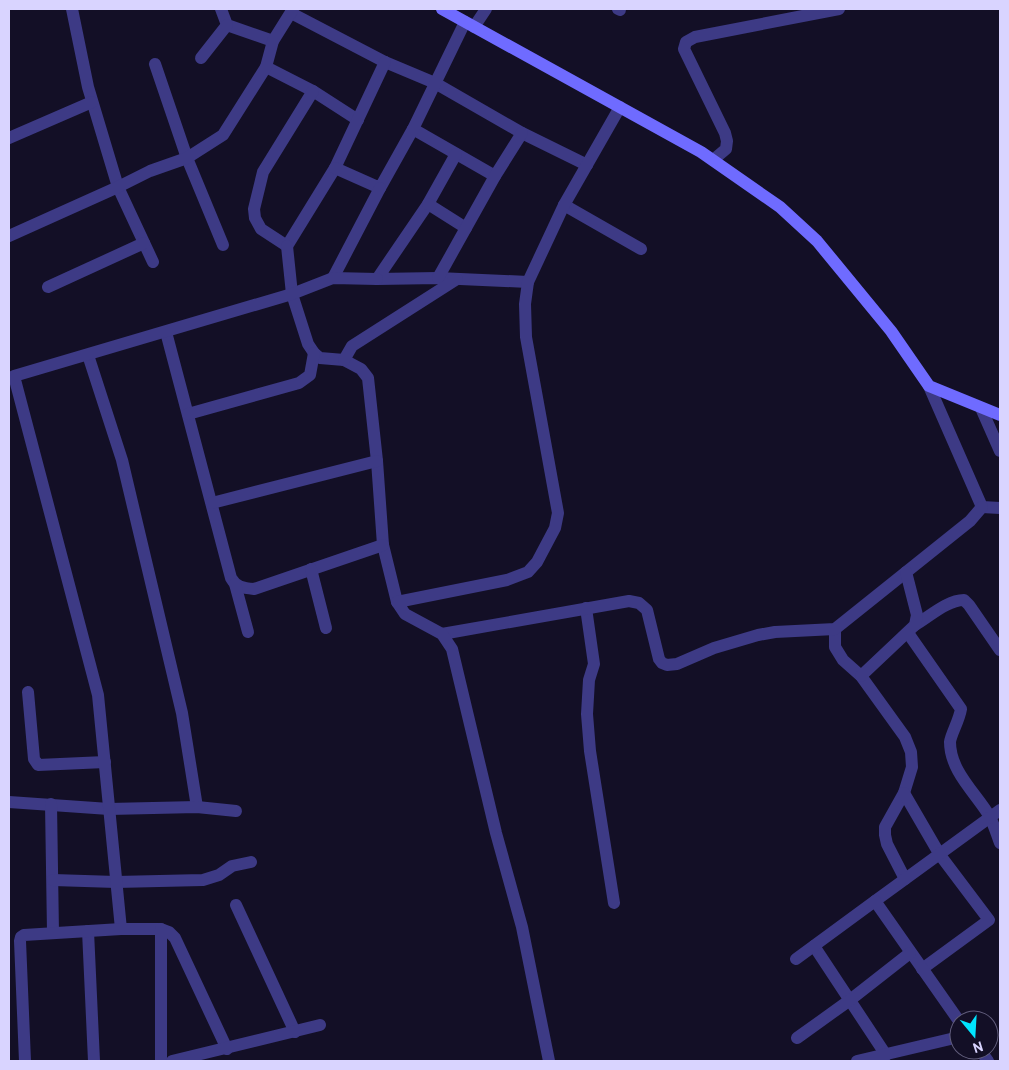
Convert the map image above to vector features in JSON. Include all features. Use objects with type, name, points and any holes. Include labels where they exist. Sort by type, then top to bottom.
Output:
[{"type":"street","points":[[72,9],[88,87],[118,187],[153,262]]},
{"type":"street","points":[[221,9],[227,24],[273,42]]},
{"type":"street","points":[[442,9],[701,152],[780,207],[817,242],[891,331],[929,386],[982,507]]},
{"type":"street","points":[[333,278],[435,83],[470,24],[486,9]]},
{"type":"street","points":[[713,160],[726,149],[727,141],[725,133],[684,49],[686,42],[695,37],[839,9]]},
{"type":"street","points":[[9,236],[150,171],[187,158],[223,135],[266,66],[273,42],[292,11],[385,62],[435,83],[522,133],[587,165]]},
{"type":"street","points":[[201,58],[227,24]]},
{"type":"street","points":[[385,62],[335,168],[287,246],[292,294],[308,344],[314,353],[320,358],[344,360],[361,369],[368,378],[377,461],[383,545],[397,602],[405,614],[442,634],[452,649],[496,832],[522,927],[549,1061]]},
{"type":"street","points":[[155,64],[187,158],[223,245]]},
{"type":"street","points":[[266,66],[313,91],[358,120]]},
{"type":"street","points":[[287,246],[261,230],[255,218],[254,209],[263,172],[313,91]]},
{"type":"street","points":[[9,138],[92,102]]},
{"type":"street","points":[[397,602],[507,580],[528,572],[537,562],[555,528],[558,513],[526,337],[525,304],[528,282],[564,205],[620,107]]},
{"type":"street","points":[[412,128],[495,176]]},
{"type":"street","points":[[438,278],[495,176],[522,133]]},
{"type":"street","points":[[377,279],[428,204],[456,154]]},
{"type":"street","points":[[335,168],[380,188]]},
{"type":"street","points":[[428,204],[466,228]]},
{"type":"street","points":[[564,205],[641,249]]},
{"type":"street","points":[[48,287],[144,243]]},
{"type":"street","points":[[121,929],[98,695],[11,375],[166,332],[292,294],[333,278],[438,278],[528,282]]},
{"type":"street","points":[[344,360],[352,346],[457,279]]},
{"type":"street","points":[[166,332],[231,578],[235,584],[248,632]]},
{"type":"street","points":[[188,414],[299,383],[310,375],[314,353]]},
{"type":"street","points":[[88,355],[122,460],[182,713],[197,807]]},
{"type":"street","points":[[929,386],[1000,415]]},
{"type":"street","points":[[982,408],[1000,451]]},
{"type":"street","points":[[212,503],[377,461]]},
{"type":"street","points":[[982,507],[1000,508]]},
{"type":"street","points":[[442,634],[629,602],[639,604],[647,610],[659,659],[667,665],[676,664],[714,648],[758,635],[775,632],[834,629],[970,521],[982,507]]},
{"type":"street","points":[[235,584],[254,589],[383,545]]},
{"type":"street","points":[[311,569],[326,628]]},
{"type":"street","points":[[906,572],[916,610],[912,629],[961,709],[960,720],[951,739],[957,768],[990,818],[1000,843]]},
{"type":"street","points":[[861,676],[912,629],[957,600],[964,600],[969,605],[1000,650]]},
{"type":"street","points":[[586,608],[594,664],[587,687],[590,750],[614,903]]},
{"type":"street","points":[[834,629],[835,647],[843,660],[861,676],[905,737],[911,752],[912,767],[904,793],[886,827],[885,835],[887,844],[905,879]]},
{"type":"street","points":[[28,692],[34,759],[38,765],[105,762]]},
{"type":"street","points":[[904,793],[940,855],[989,920],[922,968]]},
{"type":"street","points":[[9,802],[109,809],[197,807],[236,811]]},
{"type":"street","points":[[51,804],[53,933]]},
{"type":"street","points":[[796,959],[1000,810]]},
{"type":"street","points":[[52,880],[116,882],[203,880],[218,875],[232,866],[251,862]]},
{"type":"street","points":[[875,901],[951,1010]]},
{"type":"street","points":[[236,905],[295,1032]]},
{"type":"street","points":[[25,1061],[21,937],[24,935],[121,929],[161,929],[169,932],[174,938],[226,1055]]},
{"type":"street","points":[[161,929],[161,1061]]},
{"type":"street","points":[[88,931],[94,1061]]},
{"type":"street","points":[[814,946],[850,1000],[883,1058]]},
{"type":"street","points":[[797,1038],[850,1000],[910,952]]},
{"type":"street","points":[[172,1061],[205,1054],[226,1055],[320,1025]]},
{"type":"street","points":[[857,1061],[883,1058],[949,1040]]}]
